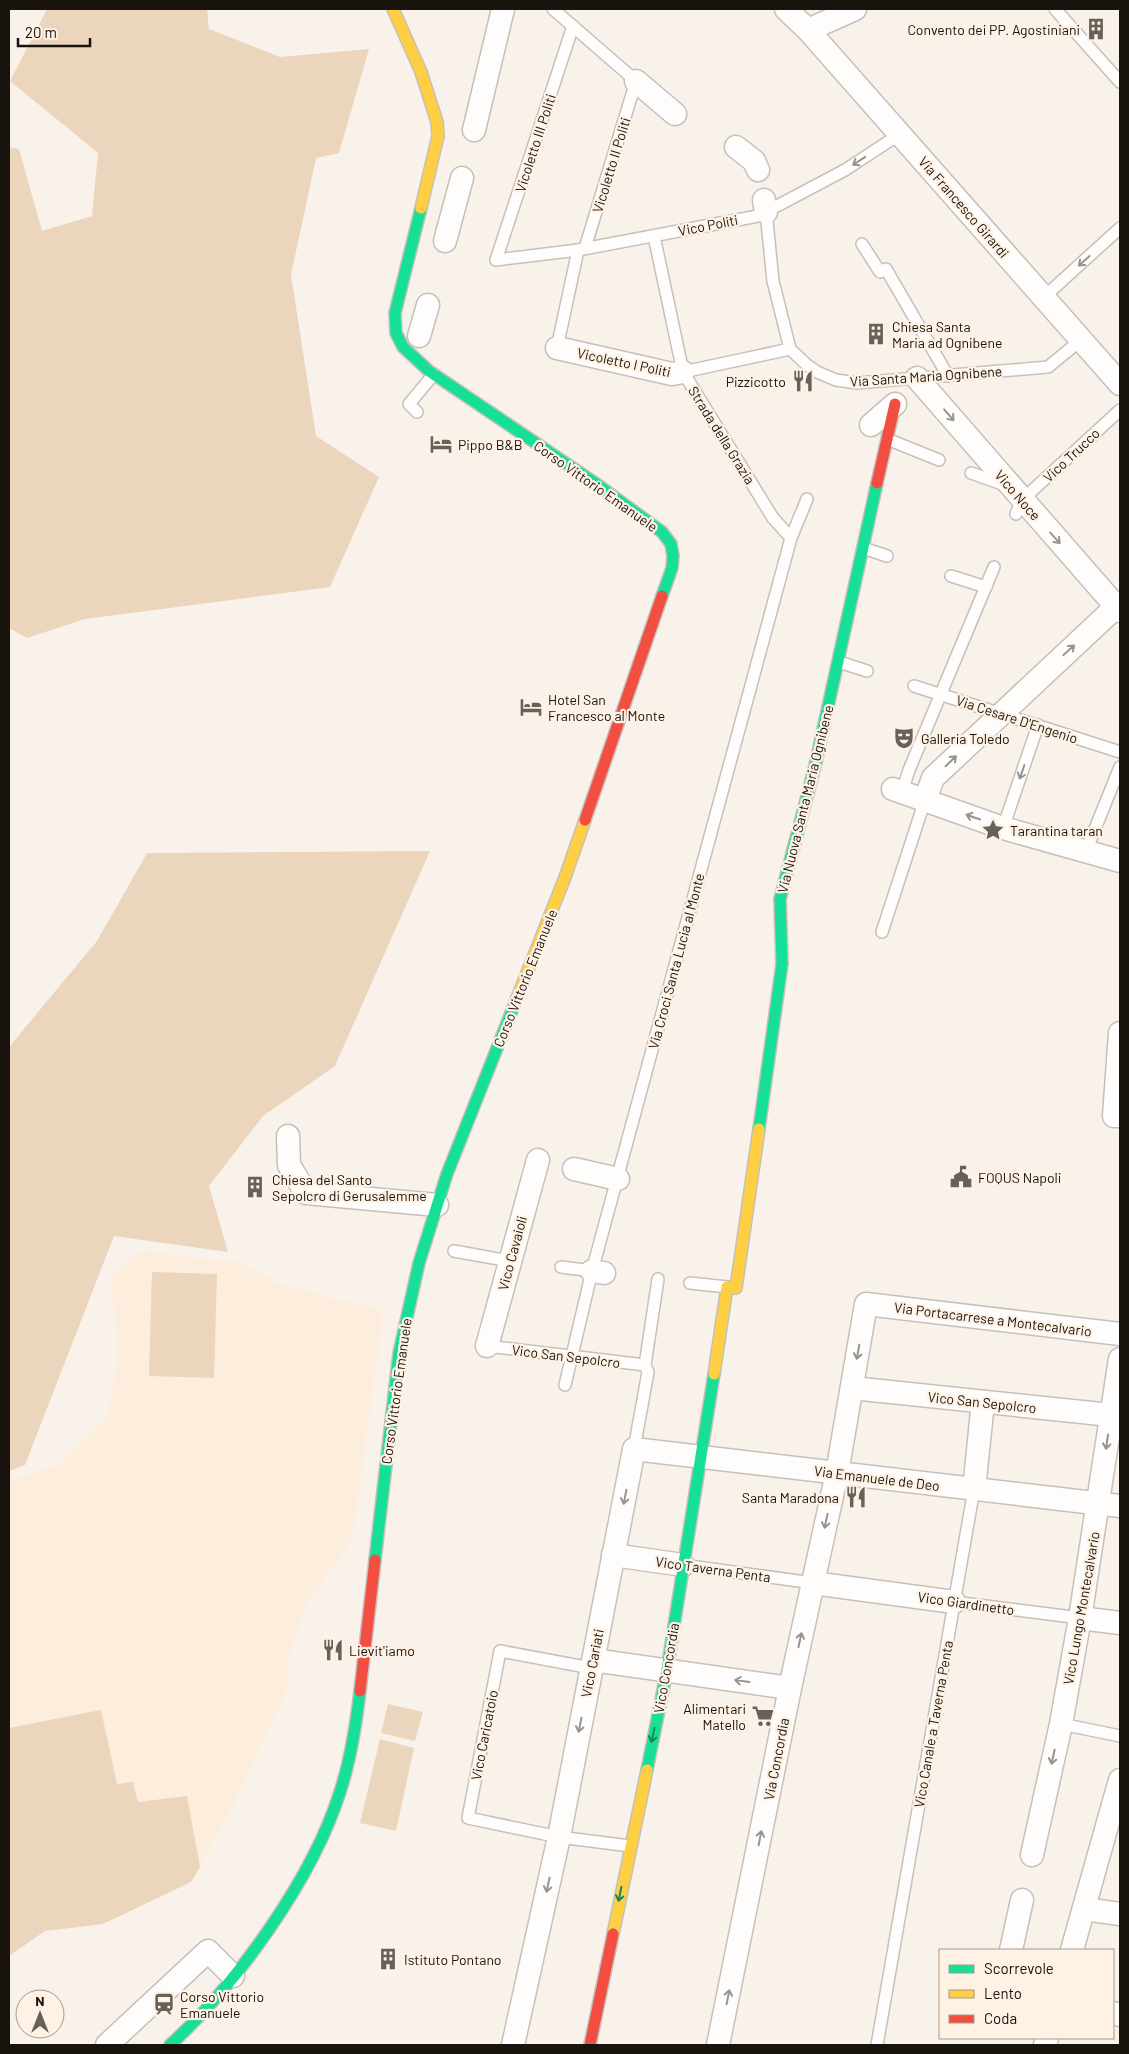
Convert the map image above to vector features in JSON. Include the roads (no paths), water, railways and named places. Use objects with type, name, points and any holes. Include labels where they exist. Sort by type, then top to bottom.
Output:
[{"type":"main road","name":"Corso Vittorio Emanuele","points":[[170,2045],[208,2006],[274,1922],[310,1861],[336,1806],[352,1756],[399,1353],[416,1272],[447,1174],[564,880],[666,588],[673,556],[668,539],[646,520],[434,374],[402,346],[396,336],[394,327],[395,313],[438,136],[438,122],[426,86],[394,9]]},
{"type":"main road","name":"Via Nuova Santa Maria Ognibene","points":[[732,1288],[782,964],[780,900],[820,768],[839,662],[863,548],[879,432]]},
{"type":"main road","name":"Vico Concordia","points":[[590,2045],[667,1670],[683,1565],[732,1288]]},
{"type":"street","points":[[474,130],[503,9]]},
{"type":"street","name":"Via Francesco Girardi","points":[[786,9],[808,30],[1120,384]]},
{"type":"street","points":[[808,30],[855,9]]},
{"type":"street","points":[[636,81],[675,114]]},
{"type":"street","points":[[736,147],[754,161],[758,170]]},
{"type":"street","points":[[445,241],[462,178]]},
{"type":"street","points":[[419,336],[428,305]]},
{"type":"street","name":"Vicoletto I Politi","points":[[556,348],[672,374],[683,372]]},
{"type":"street","points":[[879,432],[904,389]]},
{"type":"street","name":"Vico Noce","points":[[904,389],[1119,607]]},
{"type":"street","points":[[925,800],[932,778],[1119,607]]},
{"type":"street","points":[[897,791],[1003,828],[1120,861]]},
{"type":"street","points":[[1120,1033],[1114,1116],[1120,1116]]},
{"type":"street","points":[[288,1136],[289,1165],[306,1193],[437,1205]]},
{"type":"street","name":"Vico Cavaioli","points":[[487,1346],[516,1261],[538,1160]]},
{"type":"street","points":[[574,1169],[618,1179]]},
{"type":"street","name":"Via Portacarrese a Montecalvario","points":[[852,1388],[866,1304],[1120,1334]]},
{"type":"street","name":"Vico Lungo Montecalvario","points":[[1032,1855],[1061,1724],[1080,1618],[1109,1504],[1111,1415],[1120,1359]]},
{"type":"street","points":[[837,1473],[852,1388]]},
{"type":"street","name":"Vico San Sepolcro","points":[[852,1388],[1111,1415]]},
{"type":"street","name":"Vico Canale a Taverna Penta","points":[[974,1489],[983,1402]]},
{"type":"street","name":"Via Emanuele de Deo","points":[[634,1449],[1109,1504]]},
{"type":"street","name":"Vico Cariati","points":[[513,2045],[559,1837],[634,1449]]},
{"type":"street","name":"Via Concordia","points":[[718,2045],[790,1688],[837,1473]]},
{"type":"street","name":"Vico Taverna Penta","points":[[613,1555],[683,1565]]},
{"type":"street","name":"Vico Giardinetto","points":[[812,1583],[954,1602]]},
{"type":"street","name":"Vico Giardinetto","points":[[1080,1618],[1120,1623]]},
{"type":"street","points":[[592,1664],[667,1670],[790,1688]]},
{"type":"street","points":[[1072,1949],[1084,1909],[1114,1825],[1120,1780]]},
{"type":"street","points":[[1011,1949],[1022,1900]]},
{"type":"street","points":[[1084,1909],[1120,1914]]},
{"type":"street","points":[[107,2045],[208,1951],[233,1976]]},
{"type":"lane","points":[[553,9],[636,81]]},
{"type":"lane","points":[[1056,9],[1120,82]]},
{"type":"lane","name":"Vicoletto III Politi","points":[[496,260],[573,26]]},
{"type":"lane","name":"Vicoletto II Politi","points":[[582,249],[636,81]]},
{"type":"lane","name":"Vico Politi","points":[[496,260],[582,249],[723,223],[845,170],[900,134]]},
{"type":"lane","points":[[765,206],[773,281],[790,349]]},
{"type":"lane","points":[[1044,297],[1120,228]]},
{"type":"lane","name":"Strada della Grazia","points":[[654,236],[683,372],[773,518],[791,538]]},
{"type":"lane","points":[[862,244],[880,272],[886,269],[948,376]]},
{"type":"lane","name":"Vicoletto I Politi","points":[[556,348],[582,249]]},
{"type":"lane","name":"Via Santa Maria Ognibene","points":[[790,349],[807,365],[836,380],[904,389],[948,376],[1048,367],[1081,340]]},
{"type":"lane","name":"Vicoletto I Politi","points":[[683,372],[790,349]]},
{"type":"lane","points":[[417,412],[409,404],[434,374]]},
{"type":"lane","name":"Vico Trucco","points":[[1016,501],[1120,410]]},
{"type":"lane","points":[[879,432],[939,460]]},
{"type":"lane","points":[[971,473],[1016,501]]},
{"type":"lane","name":"Via Croci Santa Lucia al Monte","points":[[565,1385],[571,1356],[598,1272],[618,1179],[791,538],[807,499]]},
{"type":"lane","points":[[863,548],[887,556]]},
{"type":"lane","points":[[897,791],[941,695],[994,567]]},
{"type":"lane","points":[[951,576],[986,587]]},
{"type":"lane","points":[[839,662],[867,671]]},
{"type":"lane","name":"Via Cesare D'Engenio","points":[[914,686],[1120,752]]},
{"type":"lane","points":[[1003,828],[1038,726]]},
{"type":"lane","points":[[1086,851],[1120,767]]},
{"type":"lane","points":[[882,932],[925,800]]},
{"type":"lane","points":[[454,1250],[516,1261]]},
{"type":"lane","points":[[561,1267],[598,1272]]},
{"type":"lane","name":"Vico Cariati","points":[[634,1449],[648,1372],[645,1365],[658,1279]]},
{"type":"lane","points":[[690,1283],[732,1288]]},
{"type":"lane","name":"Vico San Sepolcro","points":[[487,1346],[645,1365]]},
{"type":"lane","name":"Vico Canale a Taverna Penta","points":[[877,2045],[974,1489]]},
{"type":"lane","name":"Vico Taverna Penta","points":[[683,1565],[812,1583]]},
{"type":"lane","name":"Vico Giardinetto","points":[[954,1602],[1080,1618]]},
{"type":"lane","name":"Vico Caricatoio","points":[[559,1837],[468,1818],[500,1651],[592,1664]]},
{"type":"lane","points":[[1061,1724],[1120,1736]]},
{"type":"lane","points":[[559,1837],[630,1846]]},
{"type":"place","name":"Convento dei PP. Agostiniani","points":[[1096,29]]},
{"type":"place","name":"Chiesa Santa Maria ad Ognibene","points":[[876,334]]},
{"type":"place","name":"Pizzicotto","points":[[803,381]]},
{"type":"place","name":"Pippo B&B","points":[[441,444]]},
{"type":"place","name":"Hotel San Francesco al Monte","points":[[531,707]]},
{"type":"place","name":"Galleria Toledo","points":[[904,738]]},
{"type":"place","name":"Tarantina taran","points":[[993,830]]},
{"type":"place","name":"FOQUS Napoli","points":[[961,1177]]},
{"type":"place","name":"Chiesa del Santo Sepolcro di Gerusalemme","points":[[255,1187]]},
{"type":"place","name":"Santa Maradona","points":[[856,1497]]},
{"type":"place","name":"Lievit'iamo","points":[[333,1650]]},
{"type":"place","name":"Alimentari Matello","points":[[763,1716]]},
{"type":"place","name":"Istituto Pontano","points":[[388,1959]]},
{"type":"place","name":"Corso Vittorio Emanuele","points":[[164,2004]]}]
